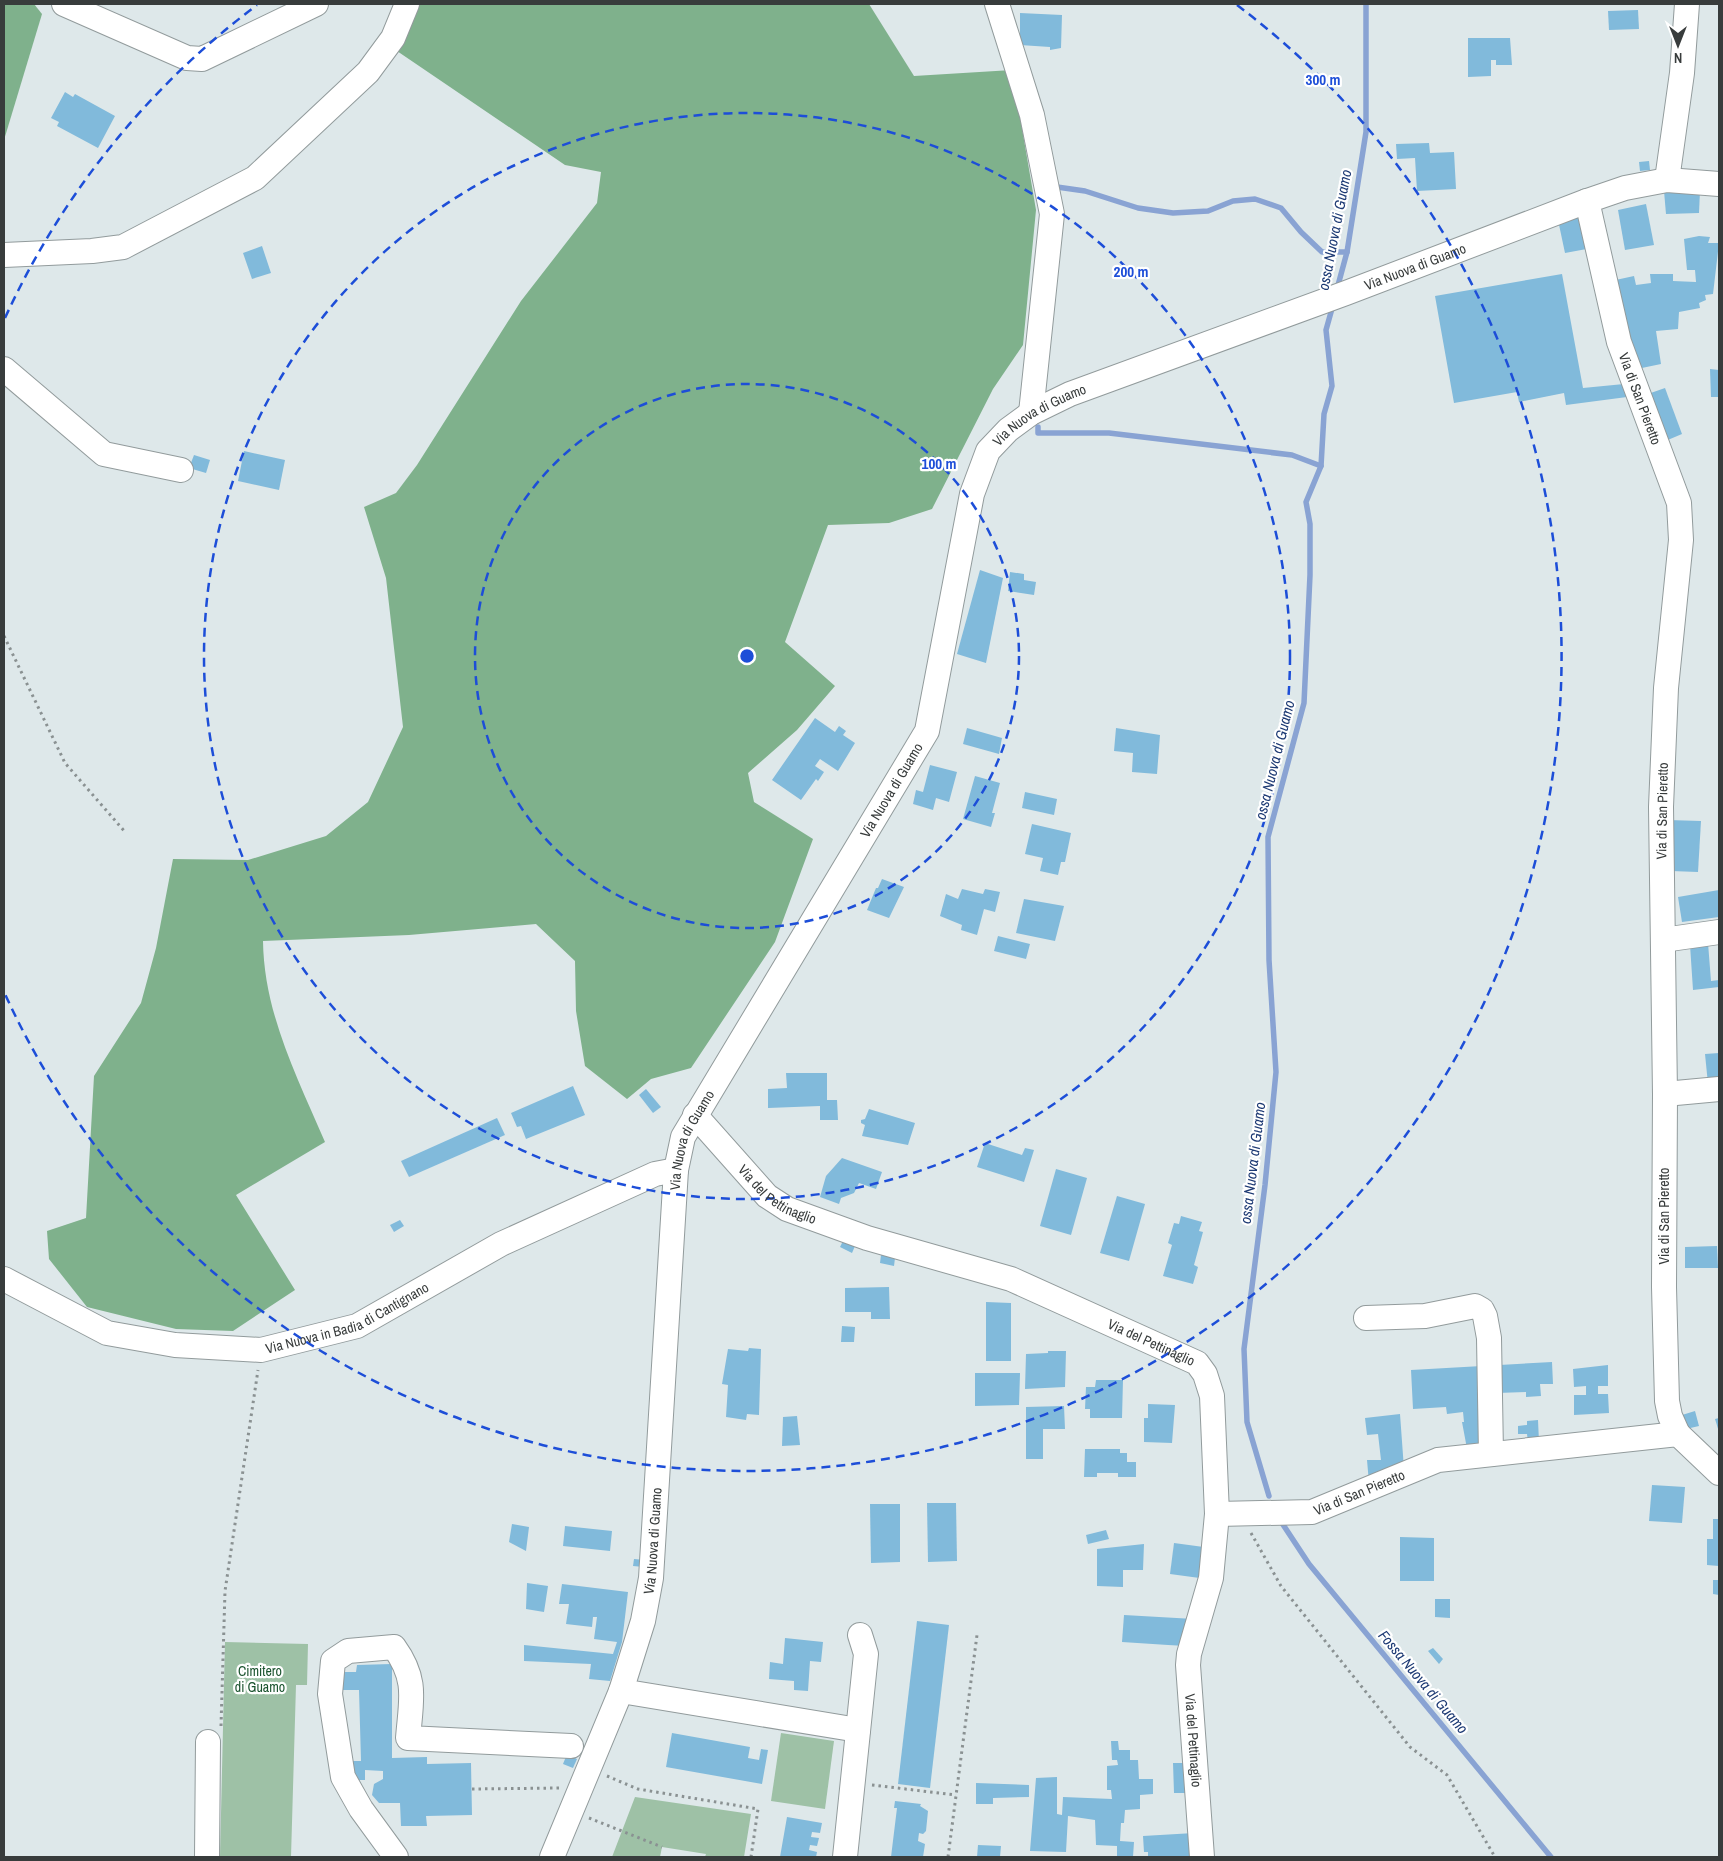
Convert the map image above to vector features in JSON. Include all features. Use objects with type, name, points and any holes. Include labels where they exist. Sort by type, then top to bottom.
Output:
[{"type":"street","points":[[64,4],[187,58],[202,59],[316,4]]},
{"type":"street","points":[[4,255],[92,251],[123,247],[255,178],[368,72],[393,38],[407,4]]},
{"type":"street","points":[[997,4],[1032,114],[1052,214],[1031,413]]},
{"type":"street","points":[[1667,180],[1682,73],[1687,4]]},
{"type":"street","name":"Via Nuova di Guamo","points":[[552,1857],[621,1691],[643,1621],[651,1578],[676,1170],[683,1137],[927,732],[972,494],[988,451],[1008,430],[1031,413],[1070,394],[1320,303],[1587,200],[1625,188],[1667,180],[1719,184]]},
{"type":"street","name":"Via di San Pieretto","points":[[1587,200],[1619,342],[1679,503],[1681,540],[1666,688],[1661,807],[1664,1287],[1667,1401],[1678,1434],[1719,1473]]},
{"type":"street","points":[[4,369],[104,454],[181,470]]},
{"type":"street","points":[[1663,940],[1719,932]]},
{"type":"street","points":[[1664,1094],[1719,1089]]},
{"type":"street","name":"Via del Pettinaglio","points":[[696,1114],[767,1196],[787,1209],[868,1238],[1011,1279],[1197,1363],[1206,1374],[1212,1396],[1229,1513],[1189,1654],[1188,1665],[1202,1857]]},
{"type":"street","name":"Via Nuova in Badia di Cantignano","points":[[4,1279],[107,1333],[175,1345],[261,1350],[357,1326],[501,1244],[655,1174],[676,1170]]},
{"type":"street","points":[[1366,1318],[1425,1316],[1475,1306],[1482,1310],[1489,1338],[1491,1454]]},
{"type":"street","name":"Via di San Pieretto","points":[[1229,1513],[1312,1512],[1438,1460],[1678,1434]]},
{"type":"street","points":[[845,1857],[866,1654],[860,1635]]},
{"type":"street","points":[[396,1857],[361,1809],[343,1777],[330,1694],[333,1661],[348,1651],[394,1647],[404,1661],[413,1686],[408,1738],[571,1746]]},
{"type":"street","points":[[621,1691],[858,1730]]},
{"type":"street","points":[[207,1857],[208,1742]]},
{"type":"path","points":[[4,636],[65,763],[126,833]]},
{"type":"path","points":[[208,1742],[218,1738],[220,1733],[226,1590],[261,1350]]},
{"type":"path","points":[[1229,1513],[1281,1586],[1410,1747],[1447,1775],[1495,1857]]},
{"type":"path","points":[[948,1857],[977,1635]]},
{"type":"path","points":[[472,1788],[585,1778],[638,1790],[758,1809],[751,1857]]},
{"type":"path","points":[[853,1782],[956,1795]]},
{"type":"path","points":[[569,1817],[584,1816],[662,1847]]},
{"type":"green space","points":[[4,4],[34,4],[42,14],[4,140]]},
{"type":"green space","points":[[412,4],[869,4],[914,76],[1012,70],[1036,210],[1023,345],[993,389],[932,509],[889,523],[828,525],[785,642],[835,686],[797,730],[748,773],[754,802],[813,839],[775,942],[691,1068],[651,1079],[627,1099],[585,1066],[576,1011],[575,961],[536,924],[409,935],[263,941],[269,994],[276,1019],[293,1069],[325,1142],[236,1195],[295,1290],[233,1331],[176,1329],[87,1307],[49,1259],[47,1231],[86,1218],[94,1076],[141,1003],[156,948],[173,859],[248,860],[326,836],[368,802],[403,727],[386,578],[364,507],[396,493],[417,465],[521,301],[597,203],[601,172],[565,165],[397,51]]},
{"type":"green space","name":"Cimitero di Guamo","points":[[225,1642],[308,1644],[307,1685],[296,1685],[291,1857],[220,1857]]},
{"type":"green space","points":[[781,1733],[834,1741],[825,1809],[771,1801]]},
{"type":"green space","points":[[635,1797],[751,1814],[744,1857],[705,1857],[706,1854],[662,1847],[660,1857],[612,1857]]},
{"type":"building","points":[[1638,10],[1639,29],[1609,30],[1608,11]]},
{"type":"building","points":[[1020,13],[1062,15],[1061,48],[1050,50],[1050,47],[1020,45]]},
{"type":"building","points":[[1468,38],[1510,38],[1512,65],[1496,65],[1496,60],[1491,60],[1491,76],[1468,77]]},
{"type":"building","points":[[65,92],[73,97],[75,94],[115,116],[98,148],[57,126],[59,122],[51,118]]},
{"type":"building","points":[[1429,143],[1430,153],[1454,152],[1456,189],[1417,191],[1415,158],[1397,159],[1396,144]]},
{"type":"building","points":[[1649,161],[1650,170],[1640,171],[1639,162]]},
{"type":"building","points":[[1664,191],[1700,191],[1699,213],[1666,214]]},
{"type":"building","points":[[1646,204],[1654,245],[1625,250],[1618,210]]},
{"type":"building","points":[[1579,213],[1592,248],[1565,253],[1558,220]]},
{"type":"building","points":[[1699,236],[1710,237],[1708,243],[1719,243],[1713,294],[1705,295],[1706,300],[1699,303],[1700,308],[1679,312],[1678,329],[1656,331],[1661,364],[1637,369],[1611,281],[1634,276],[1636,285],[1651,283],[1650,274],[1673,274],[1673,281],[1696,282],[1695,270],[1687,270],[1684,239]]},
{"type":"building","points":[[262,246],[271,273],[252,279],[243,253]]},
{"type":"building","points":[[1562,274],[1583,388],[1624,384],[1627,397],[1566,405],[1564,393],[1519,402],[1517,392],[1454,403],[1435,296]]},
{"type":"building","points":[[1710,369],[1719,370],[1719,397],[1711,397]]},
{"type":"building","points":[[1665,388],[1682,434],[1663,442],[1645,395]]},
{"type":"building","points":[[244,451],[285,460],[279,490],[238,481]]},
{"type":"building","points":[[194,455],[210,460],[206,473],[189,468]]},
{"type":"building","points":[[980,570],[1003,578],[986,663],[957,654]]},
{"type":"building","points":[[1010,572],[1024,574],[1024,580],[1036,582],[1034,595],[1008,591]]},
{"type":"building","points":[[815,718],[835,732],[839,726],[846,731],[843,735],[855,743],[838,771],[820,759],[815,766],[824,772],[818,781],[816,779],[801,800],[772,780]]},
{"type":"building","points":[[967,728],[1002,738],[999,754],[963,744]]},
{"type":"building","points":[[1116,728],[1160,735],[1157,774],[1132,772],[1133,753],[1114,751]]},
{"type":"building","points":[[930,765],[957,772],[949,802],[936,798],[933,810],[913,804],[916,790],[923,792]]},
{"type":"building","points":[[975,776],[1000,783],[992,813],[995,813],[991,827],[963,819]]},
{"type":"building","points":[[1025,792],[1057,799],[1054,815],[1022,808]]},
{"type":"building","points":[[1668,820],[1701,821],[1698,872],[1671,871]]},
{"type":"building","points":[[1032,824],[1071,833],[1065,862],[1061,862],[1058,875],[1040,871],[1043,858],[1025,854]]},
{"type":"building","points":[[882,879],[904,887],[889,918],[867,910]]},
{"type":"building","points":[[962,889],[983,894],[985,889],[1000,892],[995,912],[984,909],[977,935],[961,930],[962,925],[940,916],[946,894],[958,899]]},
{"type":"building","points":[[1719,890],[1719,917],[1682,922],[1678,897]]},
{"type":"building","points":[[1024,899],[1064,906],[1055,941],[1016,933]]},
{"type":"building","points":[[998,936],[1030,944],[1026,959],[994,951]]},
{"type":"building","points":[[1708,943],[1711,981],[1719,980],[1719,987],[1693,990],[1690,945]]},
{"type":"building","points":[[1719,1053],[1719,1083],[1708,1084],[1705,1054]]},
{"type":"building","points":[[786,1073],[827,1073],[827,1100],[837,1100],[838,1120],[820,1120],[820,1106],[768,1108],[768,1089],[787,1088]]},
{"type":"building","points":[[573,1086],[585,1115],[526,1139],[521,1126],[517,1127],[511,1113]]},
{"type":"building","points":[[646,1089],[661,1107],[653,1113],[639,1095]]},
{"type":"building","points":[[869,1109],[915,1123],[908,1145],[862,1136],[865,1125],[861,1123],[861,1120],[865,1119]]},
{"type":"building","points":[[497,1118],[505,1135],[409,1177],[401,1161]]},
{"type":"building","points":[[985,1143],[1022,1155],[1025,1148],[1034,1150],[1024,1182],[977,1167]]},
{"type":"building","points":[[842,1158],[882,1172],[876,1189],[859,1183],[854,1193],[841,1198],[839,1204],[820,1197],[826,1176]]},
{"type":"building","points":[[1056,1169],[1087,1178],[1071,1235],[1040,1226]]},
{"type":"building","points":[[1117,1196],[1145,1204],[1129,1261],[1100,1253]]},
{"type":"building","points":[[1181,1216],[1202,1222],[1199,1231],[1203,1232],[1194,1265],[1198,1267],[1193,1284],[1163,1276],[1172,1245],[1168,1243],[1174,1223],[1179,1224]]},
{"type":"building","points":[[400,1220],[404,1226],[394,1232],[390,1225]]},
{"type":"building","points":[[843,1241],[855,1246],[852,1253],[840,1247]]},
{"type":"building","points":[[1717,1246],[1718,1268],[1685,1268],[1685,1247]]},
{"type":"building","points":[[881,1255],[895,1258],[894,1266],[880,1263]]},
{"type":"building","points":[[889,1287],[890,1319],[871,1319],[871,1312],[845,1312],[845,1288]]},
{"type":"building","points":[[986,1302],[1011,1303],[1011,1361],[986,1361]]},
{"type":"building","points":[[842,1326],[855,1327],[854,1342],[841,1342]]},
{"type":"building","points":[[749,1348],[761,1349],[759,1415],[747,1414],[746,1420],[726,1417],[728,1385],[722,1384],[728,1349],[748,1351]]},
{"type":"building","points":[[1048,1351],[1066,1351],[1065,1387],[1025,1389],[1026,1354],[1048,1353]]},
{"type":"building","points":[[1552,1362],[1553,1384],[1540,1384],[1541,1396],[1526,1397],[1526,1392],[1497,1393],[1491,1449],[1468,1454],[1462,1422],[1464,1422],[1463,1412],[1447,1414],[1446,1407],[1413,1409],[1411,1370]]},
{"type":"building","points":[[1608,1365],[1608,1386],[1598,1386],[1598,1394],[1608,1394],[1609,1413],[1574,1415],[1574,1395],[1586,1395],[1586,1386],[1574,1387],[1573,1369]]},
{"type":"building","points":[[975,1373],[1020,1373],[1019,1405],[975,1406]]},
{"type":"building","points":[[1096,1380],[1123,1380],[1122,1418],[1090,1418],[1090,1409],[1085,1409],[1086,1387],[1095,1387]]},
{"type":"building","points":[[1148,1404],[1175,1405],[1172,1443],[1144,1442],[1144,1418],[1148,1418]]},
{"type":"building","points":[[1064,1406],[1065,1429],[1043,1429],[1043,1459],[1026,1459],[1026,1407]]},
{"type":"building","points":[[1695,1411],[1699,1426],[1686,1429],[1682,1415]]},
{"type":"building","points":[[1400,1414],[1404,1469],[1369,1483],[1367,1460],[1381,1460],[1378,1434],[1367,1435],[1365,1418]]},
{"type":"building","points":[[797,1416],[800,1445],[782,1446],[783,1417]]},
{"type":"building","points":[[1719,1418],[1719,1432],[1715,1419]]},
{"type":"building","points":[[1538,1420],[1539,1442],[1528,1442],[1527,1434],[1518,1434],[1518,1426],[1527,1425],[1527,1421]]},
{"type":"building","points":[[1085,1449],[1120,1449],[1120,1453],[1127,1453],[1127,1462],[1136,1462],[1136,1477],[1118,1477],[1118,1473],[1097,1473],[1097,1477],[1084,1477]]},
{"type":"building","points":[[1652,1485],[1685,1487],[1682,1523],[1649,1521]]},
{"type":"building","points":[[927,1503],[956,1503],[957,1561],[928,1562]]},
{"type":"building","points":[[870,1504],[900,1504],[900,1562],[871,1563]]},
{"type":"building","points":[[1713,1519],[1719,1519],[1719,1566],[1707,1565],[1707,1539],[1713,1539]]},
{"type":"building","points":[[512,1524],[529,1527],[526,1551],[509,1542]]},
{"type":"building","points":[[565,1526],[612,1531],[610,1551],[563,1546]]},
{"type":"building","points":[[1106,1530],[1109,1539],[1088,1544],[1086,1535]]},
{"type":"building","points":[[1400,1537],[1434,1538],[1434,1581],[1400,1581]]},
{"type":"building","points":[[1174,1543],[1211,1548],[1207,1579],[1170,1574]]},
{"type":"building","points":[[1144,1544],[1143,1570],[1123,1570],[1123,1587],[1097,1586],[1097,1549]]},
{"type":"building","points":[[634,1559],[645,1560],[644,1567],[633,1566]]},
{"type":"building","points":[[1713,1580],[1719,1580],[1719,1595],[1713,1594]]},
{"type":"building","points":[[527,1583],[548,1586],[544,1612],[526,1609]]},
{"type":"building","points":[[562,1584],[628,1592],[622,1642],[610,1681],[589,1679],[591,1664],[524,1661],[524,1645],[613,1654],[617,1642],[594,1639],[597,1617],[593,1617],[592,1627],[566,1624],[569,1604],[559,1604]]},
{"type":"building","points":[[1435,1599],[1450,1599],[1450,1618],[1435,1617]]},
{"type":"building","points":[[1124,1615],[1194,1619],[1186,1646],[1168,1645],[1122,1642]]},
{"type":"building","points":[[917,1621],[949,1625],[930,1788],[898,1784]]},
{"type":"building","points":[[785,1638],[823,1642],[821,1662],[810,1661],[808,1691],[794,1690],[794,1681],[769,1679],[770,1662],[783,1664]]},
{"type":"building","points":[[1433,1648],[1443,1659],[1439,1664],[1428,1651]]},
{"type":"building","points":[[392,1664],[392,1758],[427,1757],[427,1764],[471,1763],[472,1815],[426,1816],[427,1826],[401,1826],[400,1803],[379,1803],[372,1795],[374,1784],[383,1779],[383,1771],[365,1770],[365,1780],[350,1780],[350,1761],[361,1761],[359,1690],[338,1690],[337,1672],[356,1672],[357,1665]]},
{"type":"building","points":[[672,1733],[750,1747],[748,1758],[759,1760],[761,1749],[768,1750],[762,1784],[666,1767]]},
{"type":"building","points":[[1111,1741],[1118,1741],[1119,1750],[1130,1750],[1130,1760],[1138,1760],[1139,1779],[1153,1779],[1153,1794],[1140,1795],[1140,1809],[1125,1810],[1124,1823],[1121,1823],[1120,1841],[1134,1842],[1133,1857],[1117,1857],[1117,1846],[1096,1845],[1095,1820],[1068,1816],[1066,1852],[1030,1851],[1036,1778],[1057,1777],[1057,1814],[1062,1815],[1063,1797],[1112,1799],[1111,1790],[1107,1790],[1107,1766],[1118,1765],[1117,1760],[1112,1760]]},
{"type":"building","points":[[567,1754],[577,1759],[573,1768],[563,1764]]},
{"type":"building","points":[[1173,1763],[1183,1763],[1183,1768],[1189,1768],[1190,1793],[1174,1793]]},
{"type":"building","points":[[976,1783],[1029,1785],[1029,1797],[993,1798],[993,1804],[976,1804]]},
{"type":"building","points":[[895,1801],[921,1804],[920,1806],[928,1811],[926,1831],[923,1834],[919,1833],[918,1841],[925,1844],[923,1857],[891,1857],[897,1808],[894,1808]]},
{"type":"building","points":[[787,1817],[822,1823],[820,1833],[812,1832],[811,1837],[819,1838],[817,1846],[810,1845],[809,1850],[817,1852],[816,1857],[780,1857]]},
{"type":"building","points":[[1194,1833],[1195,1857],[1148,1857],[1148,1852],[1144,1852],[1143,1836]]},
{"type":"building","points":[[978,1845],[1001,1846],[1000,1857],[977,1857]]},
{"type":"waterway","name":"ossa Nuova di Guamo","points":[[1337,289],[1347,252],[1366,132],[1366,4]]},
{"type":"waterway","points":[[1057,187],[1085,191],[1138,208],[1173,213],[1208,211],[1233,201],[1255,199],[1281,208],[1301,232],[1322,252],[1347,252]]},
{"type":"waterway","name":"ossa Nuova di Guamo","points":[[1269,1496],[1247,1422],[1244,1349],[1265,1185],[1276,1072],[1269,960],[1268,837],[1304,703],[1310,575],[1310,524],[1306,502],[1321,466],[1324,414],[1332,386],[1326,330],[1333,305]]},
{"type":"waterway","points":[[1038,427],[1038,433],[1109,433],[1292,455],[1321,466]]},
{"type":"waterway","name":"Fossa Nuova di Guamo","points":[[1280,1520],[1309,1564],[1551,1857]]}]
